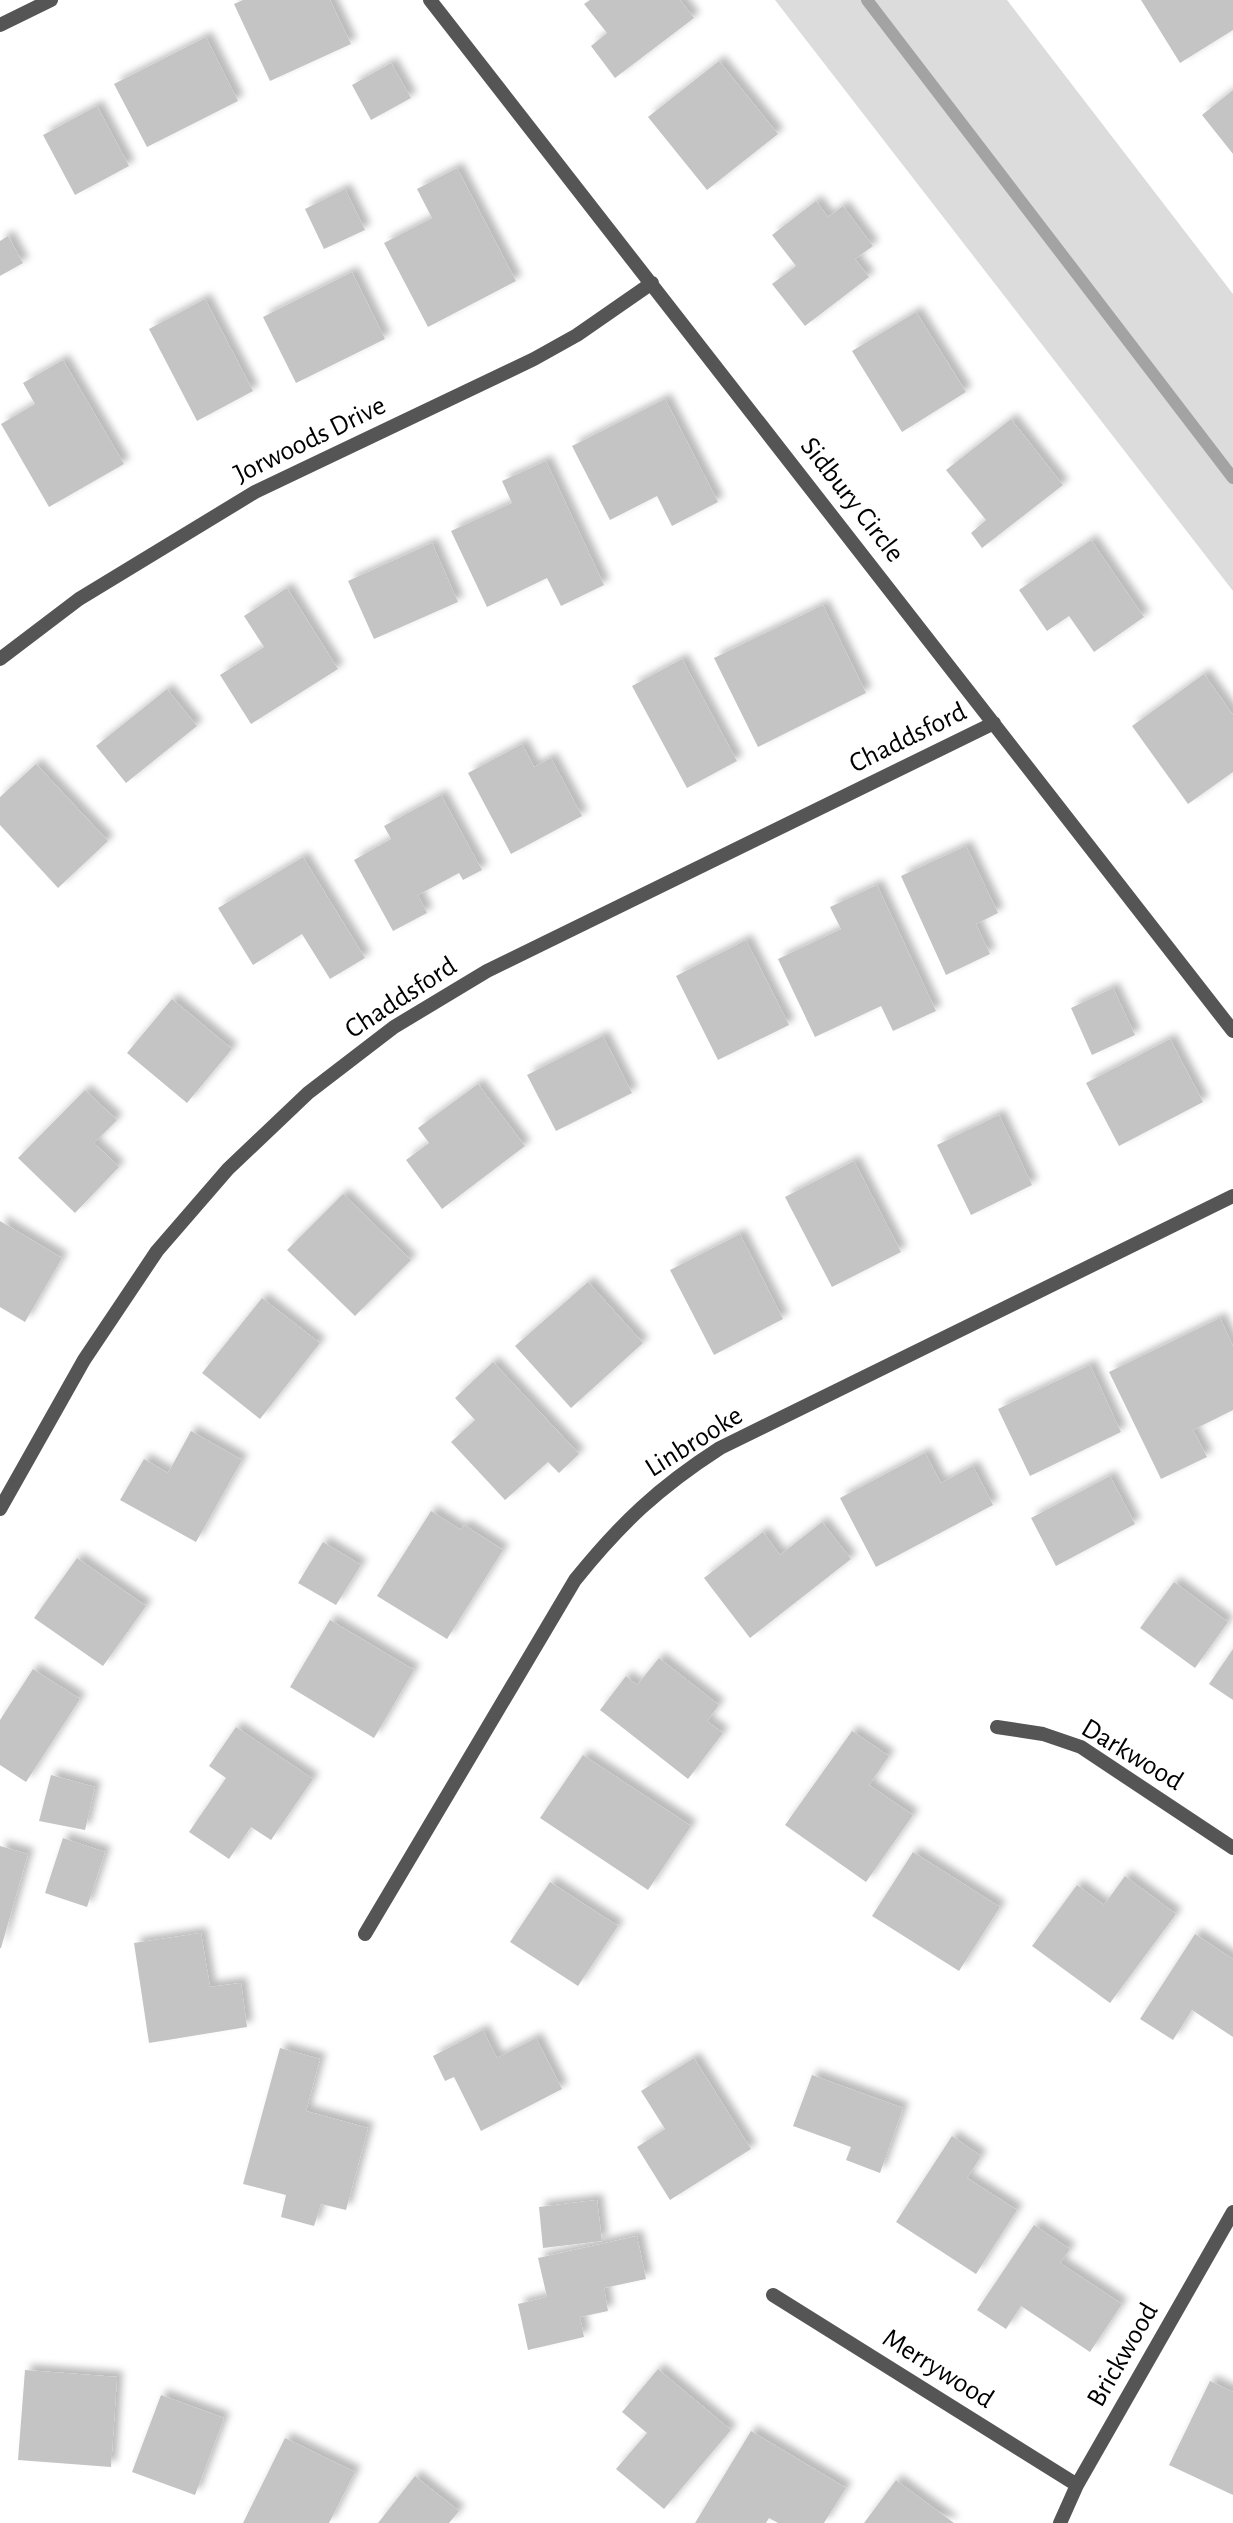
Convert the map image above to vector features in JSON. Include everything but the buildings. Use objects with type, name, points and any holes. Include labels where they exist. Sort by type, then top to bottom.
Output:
[{"type":"street","points":[[0,25],[51,0]]},
{"type":"street","name":"Sidbury Circle","points":[[430,0],[1233,1031]]},
{"type":"street","name":"Jorwoods Drive","points":[[0,659],[79,598],[255,492],[534,359],[578,335],[652,283]]},
{"type":"street","name":"Chaddsford","points":[[0,1509],[84,1360],[157,1251],[228,1169],[307,1093],[394,1027],[487,971],[994,723]]},
{"type":"street","name":"Linbrooke","points":[[365,1934],[575,1580],[640,1506],[679,1475],[720,1448],[1233,1196]]},
{"type":"street","name":"Darkwood","points":[[997,1727],[1043,1734],[1081,1747],[1233,1848]]},
{"type":"street","name":"Brickwood","points":[[1060,2523],[1077,2486],[1233,2212]]},
{"type":"street","name":"Merrywood","points":[[773,2295],[1077,2486]]},
{"type":"shaded area","points":[[775,0],[1007,0],[1233,294],[1233,591]]},
{"type":"waterway","points":[[867,0],[1233,478]]}]
